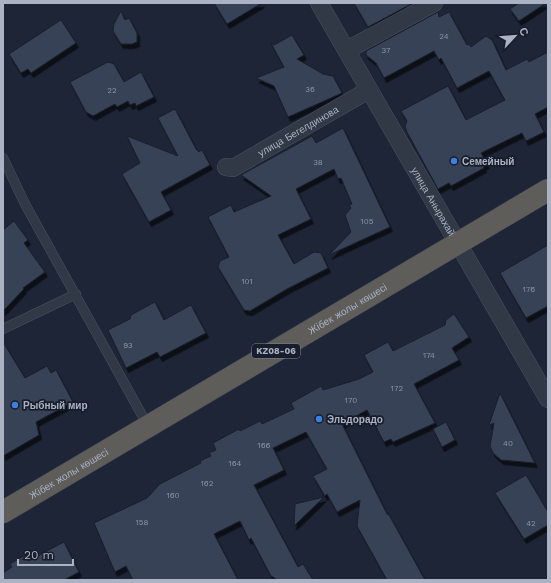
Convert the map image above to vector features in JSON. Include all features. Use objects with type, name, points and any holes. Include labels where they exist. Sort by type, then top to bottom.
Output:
[{"type":"highway","name":"Жібек жолы көшесі","points":[[3,512],[548,190]]},
{"type":"street","name":"улица Анырахай","points":[[319,3],[548,399]]},
{"type":"street","points":[[347,50],[434,3]]},
{"type":"street","name":"улица Бегелдинова","points":[[226,167],[233,168],[369,90]]},
{"type":"lane","points":[[3,158],[6,173],[76,294],[148,426]]},
{"type":"lane","points":[[3,329],[76,294]]},
{"type":"building","points":[[214,3],[262,3],[227,24]]},
{"type":"building","points":[[354,3],[413,3],[368,27]]},
{"type":"building","points":[[519,3],[546,3],[519,21],[510,9]]},
{"type":"building","points":[[121,11],[125,20],[129,18],[137,33],[137,42],[132,44],[121,44],[113,31],[114,24]]},
{"type":"building","points":[[438,12],[439,17],[449,12],[467,45],[469,44],[471,47],[486,36],[492,40],[506,70],[527,59],[529,62],[548,52],[548,107],[535,114],[544,132],[526,141],[522,133],[481,153],[487,164],[483,166],[484,168],[451,186],[449,183],[438,189],[407,132],[405,126],[407,121],[401,111],[448,86],[466,120],[505,100],[489,71],[457,88],[441,58],[439,60],[434,51],[384,78],[376,63],[366,55],[366,51]]},
{"type":"building","points":[[61,20],[76,43],[31,73],[28,69],[21,73],[9,54]]},
{"type":"building","points":[[292,35],[304,55],[297,59],[323,74],[333,76],[342,93],[288,117],[274,86],[256,78],[284,67],[271,43],[274,45]]},
{"type":"building","points":[[108,62],[114,64],[124,82],[141,72],[154,97],[136,106],[135,103],[130,105],[128,101],[117,107],[115,104],[93,116],[86,112],[70,82]]},
{"type":"building","points":[[175,109],[196,149],[199,152],[202,150],[210,165],[161,192],[171,210],[149,222],[122,174],[140,163],[127,136],[178,156],[158,118]]},
{"type":"building","points":[[343,128],[390,227],[329,255],[351,232],[345,215],[351,208],[349,205],[352,204],[341,178],[338,179],[334,169],[296,189],[311,219],[278,235],[294,264],[314,252],[321,253],[328,268],[287,289],[250,311],[244,310],[218,267],[220,261],[229,257],[208,217],[231,205],[234,212],[271,196],[241,175],[312,136],[316,143]]},
{"type":"building","points":[[14,221],[28,240],[24,243],[45,272],[23,288],[24,289],[3,311],[3,230]]},
{"type":"building","points":[[548,245],[548,306],[526,318],[500,273]]},
{"type":"building","points":[[155,302],[164,320],[191,305],[206,333],[160,357],[157,352],[126,368],[108,330],[130,319],[131,315]]},
{"type":"building","points":[[454,314],[469,337],[452,348],[459,360],[414,384],[435,423],[393,442],[391,439],[384,442],[367,410],[342,424],[387,514],[389,515],[425,580],[387,580],[357,526],[360,500],[337,512],[327,494],[325,496],[313,476],[327,469],[306,432],[273,448],[284,470],[254,485],[298,567],[303,564],[313,580],[274,580],[276,579],[271,576],[251,538],[249,540],[240,521],[214,534],[238,580],[133,580],[126,566],[115,572],[94,523],[147,498],[160,484],[201,463],[200,461],[211,456],[209,453],[216,450],[213,443],[239,429],[240,431],[260,421],[262,424],[294,409],[291,403],[321,386],[323,390],[359,379],[373,372],[364,355],[388,342],[393,351],[445,325],[446,320]]},
{"type":"building","points":[[3,342],[25,378],[47,366],[51,373],[56,370],[73,402],[36,422],[39,435],[3,456]]},
{"type":"building","points":[[500,393],[535,463],[501,460],[493,453],[490,446],[494,423],[489,425]]},
{"type":"building","points":[[446,422],[455,440],[442,447],[433,429]]},
{"type":"building","points":[[526,475],[548,512],[548,525],[524,539],[495,493]]},
{"type":"building","points":[[324,497],[294,526],[295,504]]},
{"type":"building","points":[[64,542],[79,572],[64,580],[3,580],[3,573],[12,567],[10,564],[25,555],[28,561]]},
{"type":"place","name":"Семейный","points":[[454,161]]},
{"type":"place","name":"Рыбный мир","points":[[15,405]]},
{"type":"place","name":"Эльдорадо","points":[[319,419]]}]
